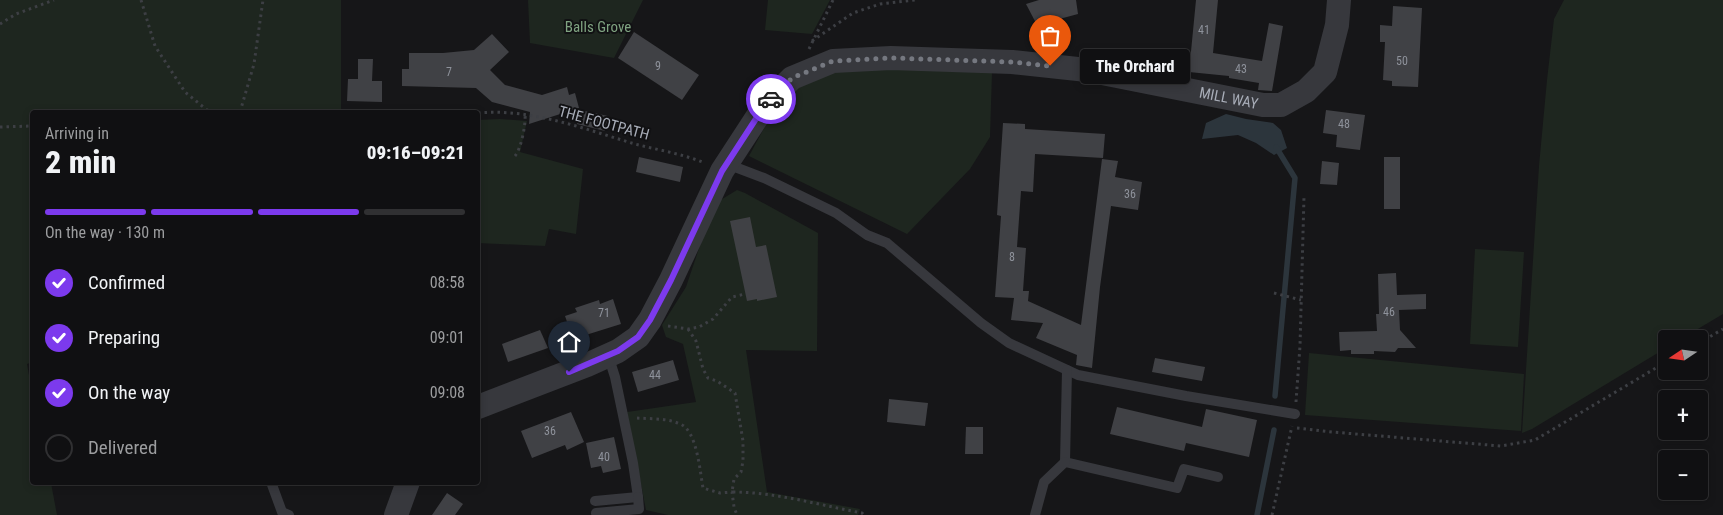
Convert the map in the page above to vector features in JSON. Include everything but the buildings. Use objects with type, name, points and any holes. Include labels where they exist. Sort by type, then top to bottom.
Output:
[{"type":"street","name":"MILL WAY","points":[[638,337],[650,320],[671,280],[724,167],[765,105],[792,78],[833,61],[892,58],[1012,62],[1087,70],[1263,105],[1281,105],[1306,91],[1325,72],[1337,25],[1339,0]]},
{"type":"street","points":[[480,406],[608,356],[638,337]]},
{"type":"street","points":[[396,515],[407,485]]},
{"type":"lane","points":[[724,167],[764,178],[836,213],[867,235],[887,243],[981,323],[1009,343],[1078,375],[1186,396],[1295,414]]},
{"type":"lane","points":[[596,512],[639,509],[633,463],[615,377],[608,356]]},
{"type":"lane","points":[[1035,515],[1044,482],[1066,462],[1067,370]]},
{"type":"lane","points":[[1066,462],[1177,488],[1184,469],[1218,478]]},
{"type":"lane","points":[[272,485],[282,512],[289,515]]},
{"type":"lane","points":[[595,501],[638,497]]},
{"type":"path","points":[[0,24],[16,14],[54,0]]},
{"type":"path","points":[[141,0],[155,46],[185,92],[207,110]]},
{"type":"path","points":[[241,110],[254,64],[263,0]]},
{"type":"path","points":[[797,77],[812,41],[833,0]]},
{"type":"path","points":[[812,41],[853,13],[880,4],[915,0]]},
{"type":"path","name":"THE FOOTPATH","points":[[480,113],[504,112],[525,115],[724,167]]},
{"type":"path","points":[[515,156],[520,145],[525,115]]},
{"type":"path","points":[[0,126],[30,126]]},
{"type":"path","points":[[1272,515],[1295,414],[1300,346],[1304,196]]},
{"type":"path","points":[[638,337],[662,325],[688,329],[699,326],[713,319],[732,297],[745,294]]},
{"type":"path","points":[[1274,294],[1301,300]]},
{"type":"path","points":[[688,329],[696,341],[703,369],[708,378],[717,381],[734,393],[743,441],[744,461],[742,472],[734,479],[732,492],[737,515]]},
{"type":"path","points":[[1708,338],[1723,329]]},
{"type":"path","points":[[1292,427],[1501,446],[1519,444],[1535,440],[1658,367]]},
{"type":"path","points":[[622,416],[673,421],[682,424],[691,434],[703,488],[720,493],[752,492],[862,513],[864,515]]},
{"type":"green space","points":[[0,0],[341,0],[341,110],[30,110],[30,363],[27,364],[30,381],[30,485],[51,485],[57,515],[0,515]]},
{"type":"green space","name":"Balls Grove","points":[[528,0],[643,0],[614,58],[530,43]]},
{"type":"green space","points":[[768,0],[830,0],[812,34],[765,30]]},
{"type":"green space","points":[[1564,0],[1723,0],[1723,314],[1696,330],[1658,330],[1658,353],[1532,429],[1522,433],[1539,166],[1554,19]]},
{"type":"green space","points":[[848,66],[992,72],[990,137],[970,169],[907,234],[749,156],[769,119],[810,75]]},
{"type":"green space","points":[[480,120],[527,121],[520,152],[583,169],[576,234],[549,229],[545,246],[480,243]]},
{"type":"green space","points":[[737,190],[818,233],[817,351],[746,350],[767,492],[860,509],[858,515],[668,515],[646,510],[627,412],[696,402],[683,344],[666,337],[662,325],[686,287],[714,204]]},
{"type":"green space","points":[[1475,249],[1524,252],[1518,347],[1470,344]]},
{"type":"green space","points":[[1309,353],[1524,374],[1521,431],[1305,415]]},
{"type":"shaded area","points":[[1226,114],[1273,123],[1281,130],[1287,148],[1274,155],[1256,143],[1238,135],[1202,139],[1206,123]]},
{"type":"waterway","points":[[1275,396],[1295,178],[1276,147]]},
{"type":"waterway","points":[[1257,515],[1274,430]]},
{"type":"way so far","points":[[771,99],[792,78],[833,61],[892,58],[1012,62],[1050,66]]},
{"type":"place","name":"The Orchard","points":[[1050,66]]},
{"type":"route","points":[[569,372],[618,351],[638,337],[650,320],[671,280],[728,160],[771,99]]}]
